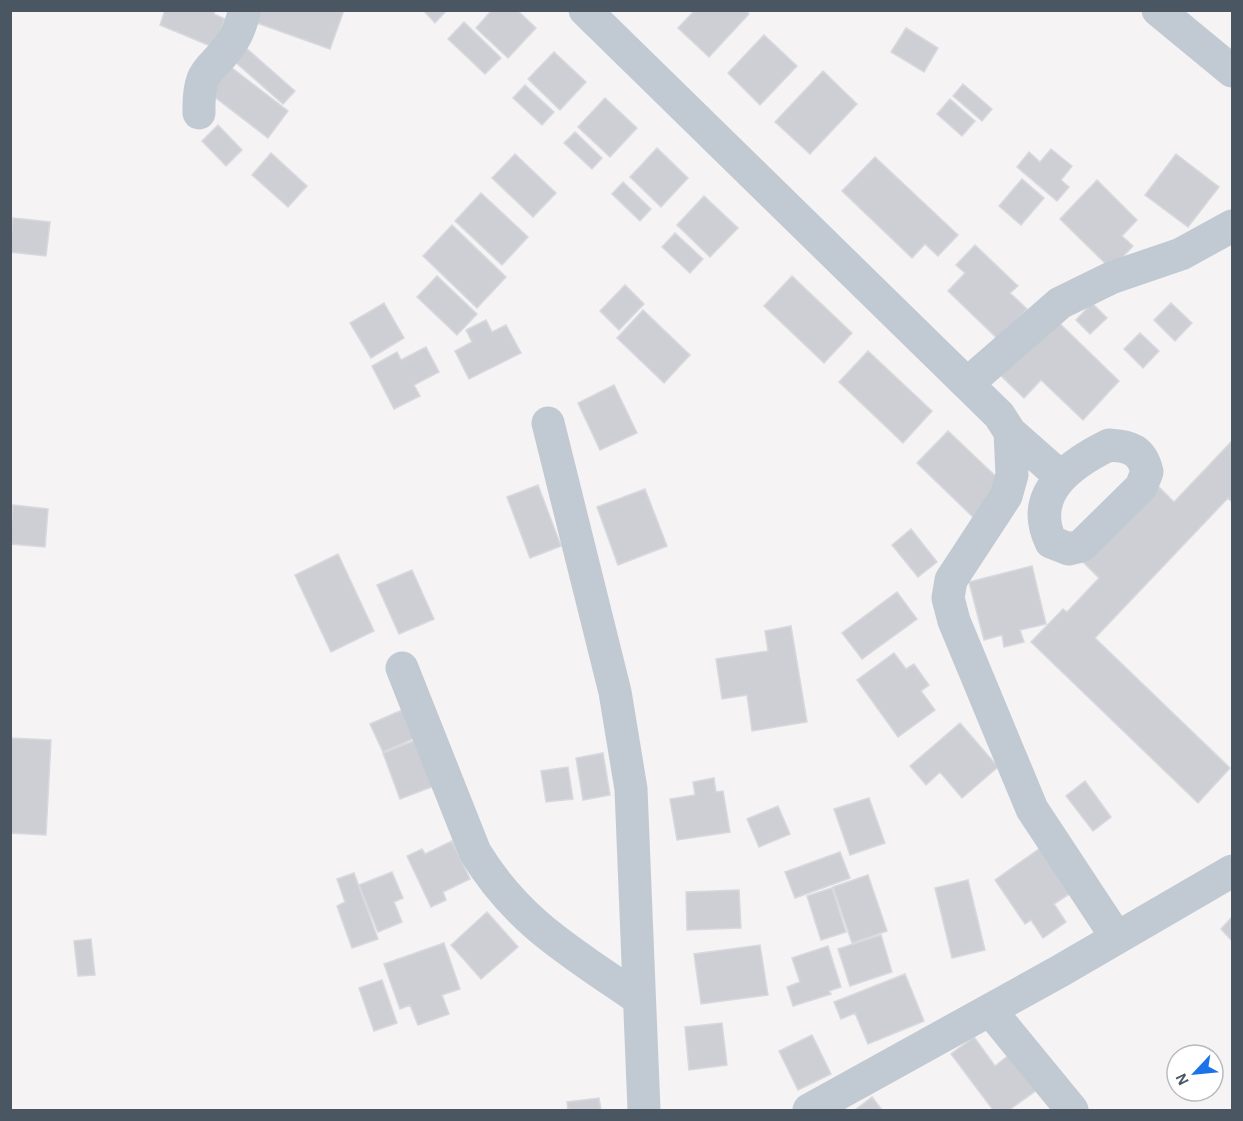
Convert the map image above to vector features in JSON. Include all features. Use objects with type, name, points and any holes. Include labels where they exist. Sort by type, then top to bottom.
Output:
[{"type":"street","points":[[199,113],[198,90],[203,73],[236,36],[245,10]]},
{"type":"street","points":[[585,10],[999,415],[1010,432],[1061,477]]},
{"type":"street","points":[[1158,10],[1233,71]]},
{"type":"street","points":[[967,384],[1060,303],[1111,278],[1181,254],[1233,226]]},
{"type":"street","points":[[548,423],[615,692],[631,789],[644,1110]]},
{"type":"street","points":[[1010,432],[1012,475],[1006,496],[951,580],[948,598],[954,621],[1032,809],[1117,938]]},
{"type":"street","points":[[402,668],[475,852],[488,874],[534,926],[639,999]]},
{"type":"street","points":[[809,1110],[1233,871]]},
{"type":"street","points":[[990,1010],[1072,1110]]},
{"type":"building","points":[[165,10],[215,10],[214,14],[225,19],[213,47],[160,25]]},
{"type":"building","points":[[262,10],[344,10],[330,49],[257,23]]},
{"type":"building","points":[[423,10],[447,10],[435,23]]},
{"type":"building","points":[[492,10],[517,10],[536,28],[508,58],[476,28]]},
{"type":"building","points":[[695,10],[746,10],[749,14],[709,57],[678,28]]},
{"type":"building","points":[[464,22],[501,58],[485,74],[448,39]]},
{"type":"building","points":[[906,28],[938,48],[924,72],[891,52]]},
{"type":"building","points":[[764,35],[797,66],[760,105],[728,73]]},
{"type":"building","points":[[245,47],[295,91],[283,104],[234,61]]},
{"type":"building","points":[[554,52],[586,82],[560,110],[528,79]]},
{"type":"building","points":[[223,61],[288,111],[268,138],[203,88]]},
{"type":"building","points":[[823,71],[857,104],[810,154],[775,122]]},
{"type":"building","points":[[963,84],[992,109],[982,121],[953,96]]},
{"type":"building","points":[[525,85],[554,112],[542,125],[513,98]]},
{"type":"building","points":[[605,98],[637,128],[610,157],[578,127]]},
{"type":"building","points":[[950,99],[975,121],[962,136],[937,114]]},
{"type":"building","points":[[218,125],[242,150],[226,166],[202,141]]},
{"type":"building","points":[[575,132],[602,158],[592,169],[564,143]]},
{"type":"building","points":[[657,148],[688,178],[661,207],[630,177]]},
{"type":"building","points":[[1051,149],[1072,166],[1061,180],[1069,187],[1057,201],[1017,167],[1029,152],[1040,162]]},
{"type":"building","points":[[271,153],[307,186],[288,207],[252,175]]},
{"type":"building","points":[[515,154],[556,193],[533,217],[492,178]]},
{"type":"building","points":[[1176,154],[1219,187],[1188,227],[1145,195]]},
{"type":"building","points":[[875,157],[958,235],[938,256],[925,244],[912,258],[842,191]]},
{"type":"building","points":[[1022,179],[1044,198],[1021,225],[999,206]]},
{"type":"building","points":[[1097,180],[1137,220],[1122,236],[1133,246],[1111,269],[1060,219]]},
{"type":"building","points":[[623,182],[651,209],[640,221],[612,194]]},
{"type":"building","points":[[481,193],[528,237],[502,265],[455,221]]},
{"type":"building","points":[[704,196],[738,228],[710,257],[677,225]]},
{"type":"building","points":[[13,218],[50,222],[46,256],[10,252]]},
{"type":"building","points":[[452,225],[506,277],[477,308],[423,256]]},
{"type":"building","points":[[675,233],[703,259],[690,273],[662,247]]},
{"type":"building","points":[[975,245],[1018,286],[1010,293],[1027,309],[1015,322],[1003,344],[948,291],[965,273],[956,265]]},
{"type":"building","points":[[437,276],[477,314],[457,335],[417,297]]},
{"type":"building","points":[[792,276],[852,333],[824,363],[764,306]]},
{"type":"building","points":[[625,285],[644,304],[619,330],[600,311]]},
{"type":"building","points":[[384,303],[404,338],[371,358],[350,323]]},
{"type":"building","points":[[1092,303],[1107,318],[1090,334],[1076,320]]},
{"type":"building","points":[[1171,303],[1192,323],[1175,341],[1154,320]]},
{"type":"building","points":[[643,310],[690,355],[664,383],[617,338]]},
{"type":"building","points":[[1051,315],[1119,381],[1083,420],[1041,380],[1024,398],[997,372]]},
{"type":"building","points":[[486,320],[492,332],[506,325],[521,353],[469,379],[455,351],[472,342],[466,330]]},
{"type":"building","points":[[1140,333],[1159,351],[1143,368],[1124,349]]},
{"type":"building","points":[[426,347],[439,372],[414,385],[420,396],[394,409],[372,366],[397,352],[401,360]]},
{"type":"building","points":[[868,351],[932,411],[903,443],[839,382]]},
{"type":"building","points":[[614,385],[637,433],[600,450],[578,403]]},
{"type":"building","points":[[948,431],[1006,486],[975,519],[917,463]]},
{"type":"building","points":[[1232,441],[1232,502],[1228,498],[1095,638],[1230,768],[1198,803],[1031,642],[1063,609],[1067,612],[1099,578],[1081,560],[1155,483],[1174,502]]},
{"type":"building","points":[[538,485],[561,546],[530,558],[507,497]]},
{"type":"building","points":[[645,489],[667,546],[618,565],[597,507]]},
{"type":"building","points":[[13,505],[48,509],[45,547],[10,544]]},
{"type":"building","points":[[911,529],[937,562],[918,577],[892,545]]},
{"type":"building","points":[[338,554],[374,631],[331,652],[295,575]]},
{"type":"building","points":[[1032,566],[1046,624],[1020,630],[1024,642],[1004,647],[1002,635],[984,640],[969,582]]},
{"type":"building","points":[[412,570],[434,619],[399,634],[377,585]]},
{"type":"building","points":[[897,592],[917,619],[862,659],[842,633]]},
{"type":"building","points":[[791,626],[807,722],[752,731],[747,695],[722,699],[716,659],[768,651],[765,631]]},
{"type":"building","points":[[894,653],[906,669],[914,664],[929,685],[921,691],[935,710],[898,737],[857,680]]},
{"type":"building","points":[[409,707],[415,738],[383,752],[370,724]]},
{"type":"building","points":[[960,723],[998,767],[962,798],[940,772],[926,785],[910,766]]},
{"type":"building","points":[[10,738],[51,740],[46,835],[10,833]]},
{"type":"building","points":[[416,740],[434,786],[400,799],[383,753]]},
{"type":"building","points":[[603,753],[610,795],[583,800],[576,758]]},
{"type":"building","points":[[568,767],[573,799],[546,802],[541,771]]},
{"type":"building","points":[[714,778],[716,792],[723,791],[730,832],[677,840],[670,799],[695,795],[693,782]]},
{"type":"building","points":[[1085,781],[1111,817],[1093,831],[1066,796]]},
{"type":"building","points":[[869,798],[885,843],[850,855],[834,809]]},
{"type":"building","points":[[778,806],[790,834],[759,847],[747,819]]},
{"type":"building","points":[[452,841],[470,879],[443,892],[446,900],[431,907],[407,856],[422,849],[425,854]]},
{"type":"building","points":[[1046,844],[1077,889],[1054,904],[1066,922],[1043,938],[1031,920],[1025,924],[995,880]]},
{"type":"building","points":[[840,852],[850,878],[795,898],[785,872]]},
{"type":"building","points":[[392,872],[403,898],[394,902],[402,922],[378,932],[359,885]]},
{"type":"building","points":[[354,873],[378,939],[352,948],[337,906],[345,902],[337,879]]},
{"type":"building","points":[[868,875],[887,931],[852,943],[833,887]]},
{"type":"building","points":[[968,880],[985,950],[952,958],[935,888]]},
{"type":"building","points":[[832,888],[846,932],[821,940],[807,896]]},
{"type":"building","points":[[739,890],[741,928],[687,930],[686,892]]},
{"type":"building","points":[[487,912],[518,947],[481,979],[451,945]]},
{"type":"building","points":[[1232,917],[1232,941],[1221,929]]},
{"type":"building","points":[[881,935],[892,972],[850,986],[838,949]]},
{"type":"building","points":[[91,939],[95,975],[78,976],[74,941]]},
{"type":"building","points":[[444,943],[460,989],[442,995],[449,1014],[418,1025],[410,1005],[400,1009],[384,964]]},
{"type":"building","points":[[760,945],[768,995],[701,1004],[694,954]]},
{"type":"building","points":[[828,946],[841,987],[829,991],[831,994],[793,1006],[787,987],[800,982],[792,958]]},
{"type":"building","points":[[905,974],[924,1021],[868,1044],[855,1013],[841,1019],[834,1002]]},
{"type":"building","points":[[382,980],[397,1023],[374,1031],[359,988]]},
{"type":"building","points":[[722,1023],[727,1065],[689,1070],[685,1027]]},
{"type":"building","points":[[812,1035],[831,1074],[798,1090],[779,1051]]},
{"type":"building","points":[[974,1037],[995,1066],[1014,1051],[1041,1087],[1009,1110],[993,1110],[951,1054]]},
{"type":"building","points":[[872,1097],[882,1110],[855,1110]]},
{"type":"building","points":[[599,1098],[601,1110],[568,1110],[567,1102]]}]
